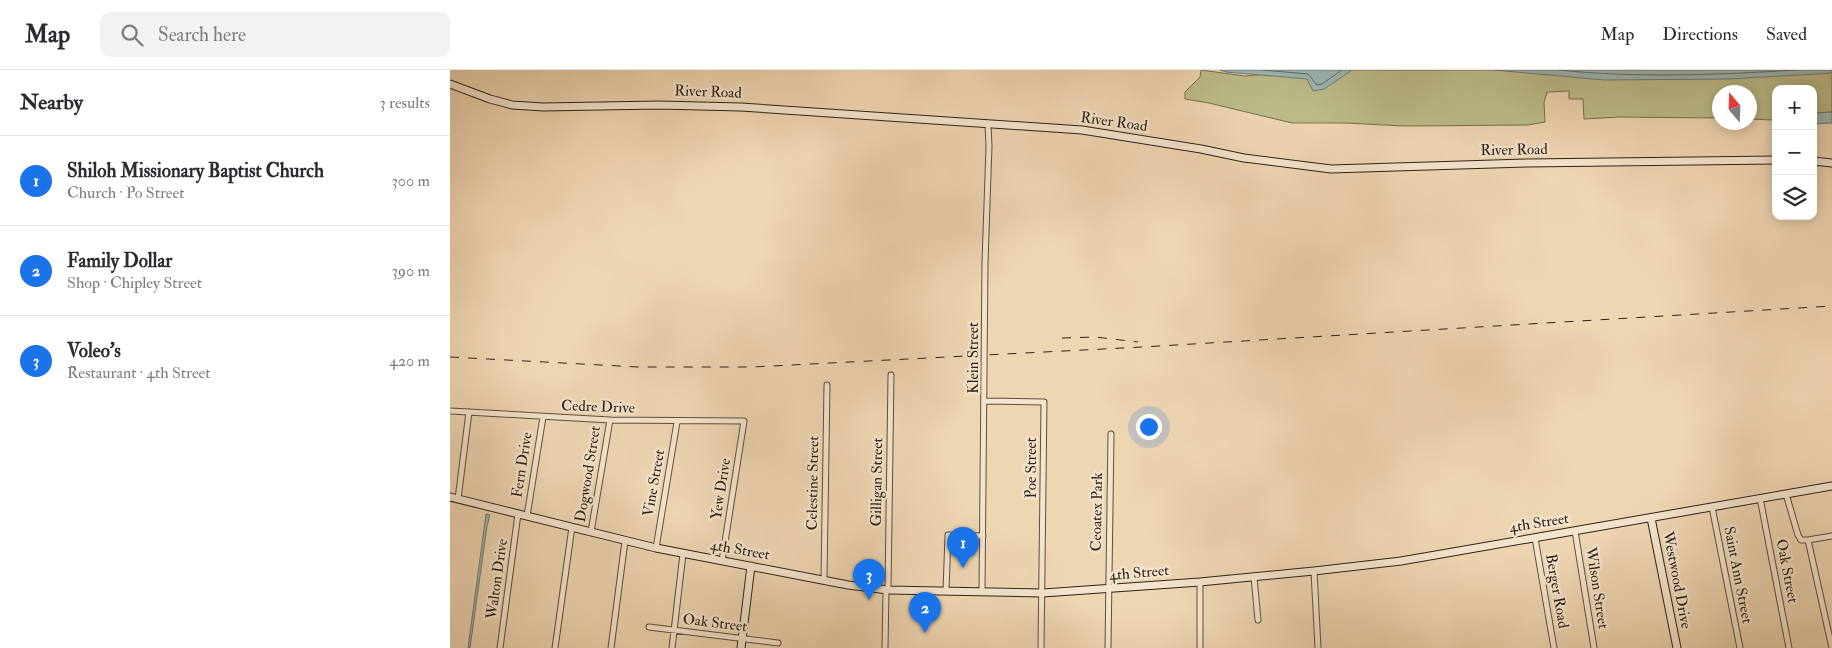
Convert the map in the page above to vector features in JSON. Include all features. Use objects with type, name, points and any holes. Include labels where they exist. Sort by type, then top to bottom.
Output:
[{"type":"main road","name":"River Road","points":[[450,84],[490,100],[512,105],[543,107],[659,105],[741,107],[1099,132],[1244,158],[1331,169],[1527,163],[1772,160]]},
{"type":"main road","points":[[1817,161],[1832,163]]},
{"type":"main road","name":"4th Street","points":[[450,497],[683,554],[824,580],[887,590],[1043,593],[1200,582],[1401,561],[1832,486]]},
{"type":"main road","name":"Westwood Drive","points":[[1651,518],[1676,648]]},
{"type":"main road","points":[[741,648],[751,566]]},
{"type":"street","name":"Klein Street","points":[[982,592],[988,125]]},
{"type":"street","name":"Gilligan Street","points":[[885,648],[891,375]]},
{"type":"street","name":"Celestine Street","points":[[824,580],[827,386]]},
{"type":"street","name":"Poe Street","points":[[985,402],[1044,402],[1043,593]]},
{"type":"street","name":"Cedre Drive","points":[[450,411],[610,420],[744,421]]},
{"type":"street","points":[[458,499],[469,412]]},
{"type":"street","name":"Fern Drive","points":[[526,516],[543,417]]},
{"type":"street","name":"Dogwood Street","points":[[592,532],[610,420]]},
{"type":"street","name":"Yew Drive","points":[[722,560],[744,421]]},
{"type":"street","name":"Vine Street","points":[[656,548],[677,422]]},
{"type":"street","name":"Ceoatex Park","points":[[1108,648],[1111,434]]},
{"type":"street","points":[[1786,494],[1798,535],[1802,540],[1832,536]]},
{"type":"street","name":"Oak Street","points":[[1760,498],[1789,648]]},
{"type":"street","name":"Saint Ann Street","points":[[1712,507],[1740,648]]},
{"type":"street","name":"Walton Drive","points":[[500,648],[518,514]]},
{"type":"street","points":[[555,648],[572,527]]},
{"type":"street","name":"Wilson Street","points":[[1575,531],[1594,648]]},
{"type":"street","points":[[946,591],[948,535],[983,536]]},
{"type":"street","name":"Berger Road","points":[[1535,538],[1554,648]]},
{"type":"street","points":[[1808,540],[1832,648]]},
{"type":"street","points":[[611,648],[625,541]]},
{"type":"street","points":[[672,648],[683,554]]},
{"type":"street","points":[[1314,571],[1318,648]]},
{"type":"street","points":[[1254,577],[1258,620]]},
{"type":"street","points":[[1200,582],[1200,648]]},
{"type":"street","points":[[1041,648],[1043,593]]},
{"type":"street","name":"Oak Street","points":[[649,626],[778,643]]},
{"type":"green space","points":[[1201,70],[1245,76],[1310,70],[1832,70],[1832,112],[1817,113],[1817,85],[1772,85],[1772,120],[1757,119],[1757,85],[1712,85],[1712,118],[1619,117],[1584,119],[1583,99],[1569,99],[1569,91],[1547,92],[1544,102],[1545,122],[1528,125],[1404,126],[1292,123],[1185,99],[1185,92],[1200,77]]},
{"type":"water","points":[[1220,70],[1352,70],[1324,89],[1313,91],[1307,79]]},
{"type":"water","points":[[1494,70],[1832,70],[1832,73],[1730,79],[1604,80]]},
{"type":"water","points":[[1832,112],[1832,123],[1817,124],[1817,113]]},
{"type":"water","points":[[486,514],[490,515],[470,648],[468,648]]},
{"type":"railway","points":[[450,357],[638,367],[752,367],[1142,347],[1832,306]]},
{"type":"railway","points":[[1062,338],[1095,337],[1138,342]]},
{"type":"place","name":"Shiloh Missionary Baptist Church","points":[[963,568]]},
{"type":"place","name":"Voleo's","points":[[869,600]]},
{"type":"place","name":"Family Dollar","points":[[925,633]]}]
